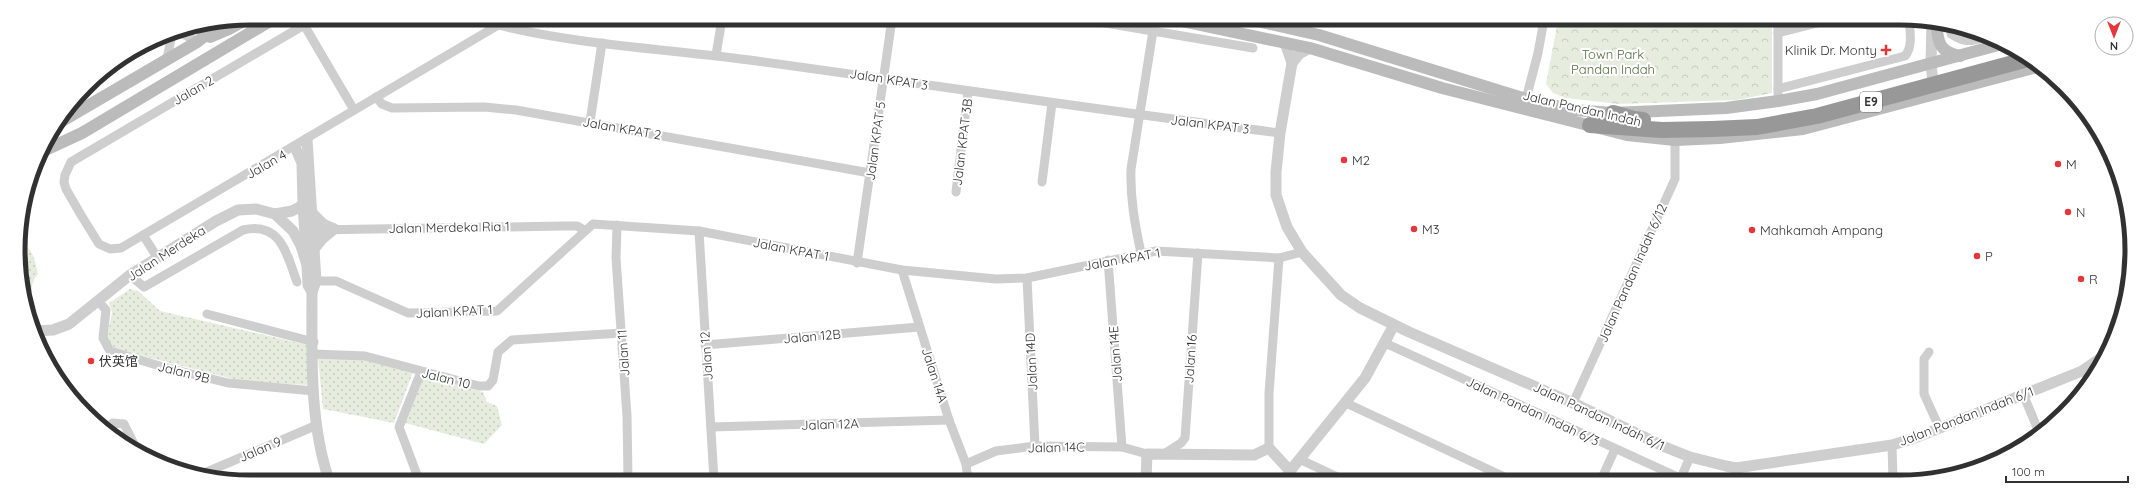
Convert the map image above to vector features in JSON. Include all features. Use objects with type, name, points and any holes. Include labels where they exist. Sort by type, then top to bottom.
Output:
[{"type":"highway","name":"E9","points":[[1590,125],[1662,130],[1710,125],[1807,109],[2010,54]]},
{"type":"highway","name":"E9","points":[[1613,113],[1634,119],[1757,127],[1817,116],[2021,61]]},
{"type":"main road","points":[[68,117],[197,42],[236,25]]},
{"type":"main road","points":[[49,148],[82,133],[263,25]]},
{"type":"main road","name":"Jalan Pandan Indah","points":[[1200,25],[1310,48],[1442,88],[1590,125],[1627,136],[1675,140],[1790,132],[2034,69]]},
{"type":"main road","name":"Jalan Pandan Indah","points":[[1275,25],[1319,35],[1526,99],[1574,110],[1613,113],[1726,108],[1778,101],[1817,94],[1995,46]]},
{"type":"main road","points":[[197,42],[215,28]]},
{"type":"main road","points":[[1937,28],[1938,40],[1942,48],[1950,55],[1960,56]]},
{"type":"main road","points":[[133,79],[132,88],[135,92],[141,92],[166,79],[176,77]]},
{"type":"main road","points":[[1870,79],[1878,83],[1884,93],[1884,102],[1878,109]]},
{"type":"street","name":"Jalan 2","points":[[71,162],[297,25]]},
{"type":"street","points":[[304,25],[354,110]]},
{"type":"street","name":"Jalan KPAT 3","points":[[498,25],[602,43],[716,55],[884,78],[968,92],[1280,133]]},
{"type":"street","name":"Jalan 4","points":[[71,162],[65,175],[66,189],[99,244],[116,250],[122,248],[295,147],[354,110],[498,25]]},
{"type":"street","points":[[716,55],[721,25]]},
{"type":"street","name":"Jalan KPAT 5","points":[[857,263],[891,25]]},
{"type":"street","points":[[1118,25],[1253,48]]},
{"type":"street","points":[[1526,99],[1538,53],[1543,25]]},
{"type":"street","points":[[1778,25],[1778,101]]},
{"type":"street","points":[[1778,33],[1808,25]]},
{"type":"street","points":[[1778,89],[1905,56],[1909,52],[1910,46],[1909,25]]},
{"type":"street","points":[[1932,27],[1931,64],[1934,95]]},
{"type":"street","points":[[1141,253],[1132,211],[1130,186],[1153,31]]},
{"type":"street","points":[[1951,31],[1951,34],[1961,40],[1971,42],[1979,39]]},
{"type":"street","points":[[185,35],[197,42]]},
{"type":"street","points":[[167,59],[171,40]]},
{"type":"street","points":[[590,122],[602,43]]},
{"type":"street","name":"Jalan Pandan Indah 6/1","points":[[1285,43],[1292,62],[1280,133],[1276,172],[1276,195],[1287,227],[1302,252],[1341,295],[1360,308],[1394,325],[1573,403],[1690,457],[1736,468],[1892,445],[2082,371],[2095,362]]},
{"type":"street","points":[[1292,62],[1299,54],[1310,48]]},
{"type":"street","name":"Jalan KPAT 3B","points":[[956,192],[968,92]]},
{"type":"street","name":"Jalan KPAT 2","points":[[376,97],[382,104],[392,108],[484,107],[590,122],[870,173]]},
{"type":"street","points":[[1042,182],[1052,103]]},
{"type":"street","points":[[307,139],[312,213],[308,230],[307,265],[308,285],[312,292]]},
{"type":"street","name":"Jalan Pandan Indah 6/12","points":[[1573,403],[1675,179],[1675,140]]},
{"type":"street","points":[[295,147],[302,163],[302,205],[314,249],[316,281],[312,292],[314,391],[317,425],[327,475]]},
{"type":"street","points":[[275,214],[292,211],[302,205]]},
{"type":"street","name":"Jalan Merdeka","points":[[40,331],[53,330],[65,326],[77,319],[130,275],[230,213],[256,209],[275,214],[293,231]]},
{"type":"street","points":[[312,213],[323,224],[334,229],[322,239],[314,249]]},
{"type":"street","name":"Jalan KPAT 1","points":[[316,281],[336,281],[408,313],[497,311],[584,230],[593,224],[699,231],[857,263],[902,270],[996,279],[1027,278],[1156,251],[1279,258],[1302,252]]},
{"type":"street","name":"Jalan 11","points":[[617,225],[616,258],[628,416],[628,475]]},
{"type":"street","name":"Jalan Merdeka Ria 1","points":[[308,230],[564,226],[577,226],[584,230]]},
{"type":"street","points":[[130,275],[144,288],[243,230],[256,228],[269,232],[282,244],[291,260],[297,282]]},
{"type":"street","points":[[307,265],[301,246],[293,231],[308,230]]},
{"type":"street","name":"Jalan 12","points":[[699,231],[714,475]]},
{"type":"street","points":[[144,235],[157,257]]},
{"type":"street","name":"Jalan 16","points":[[1164,454],[1175,448],[1185,438],[1198,253]]},
{"type":"street","points":[[1279,258],[1269,393],[1269,448],[1290,471]]},
{"type":"street","name":"Jalan 14E","points":[[1108,260],[1122,447]]},
{"type":"street","name":"Jalan 14A","points":[[902,270],[949,420],[966,464],[967,475]]},
{"type":"street","name":"Jalan 14D","points":[[1027,278],[1035,446]]},
{"type":"street","name":"Jalan 9B","points":[[98,301],[106,310],[103,338],[110,351],[160,366],[228,383],[314,391]]},
{"type":"street","points":[[207,314],[314,342]]},
{"type":"street","points":[[1286,475],[1365,378],[1394,325]]},
{"type":"street","name":"Jalan 12B","points":[[705,345],[919,327]]},
{"type":"street","name":"Jalan 10","points":[[314,354],[365,356],[479,386],[488,386],[493,380],[498,352],[512,340],[622,333]]},
{"type":"street","name":"Jalan Pandan Indah 6/3","points":[[1385,343],[1671,475]]},
{"type":"street","points":[[1929,352],[1924,359],[1924,394],[1939,427]]},
{"type":"street","points":[[417,475],[399,427],[422,372]]},
{"type":"street","points":[[2023,394],[2037,429]]},
{"type":"street","points":[[1346,403],[1500,475]]},
{"type":"street","name":"Jalan 12A","points":[[711,427],[949,420]]},
{"type":"street","points":[[109,426],[113,423],[124,424],[133,442]]},
{"type":"street","name":"Jalan 9","points":[[208,471],[317,425]]},
{"type":"street","points":[[1892,445],[1893,475]]},
{"type":"street","name":"Jalan 14C","points":[[966,464],[996,451],[1035,446],[1122,447],[1147,454]]},
{"type":"street","points":[[1146,475],[1147,454],[1254,455],[1269,448]]},
{"type":"street","points":[[1603,475],[1615,449]]},
{"type":"street","points":[[1682,475],[1690,457]]},
{"type":"street","points":[[1299,459],[1333,475]]},
{"type":"green space","name":"Town Park Pandan Indah","points":[[1557,25],[1772,25],[1772,93],[1737,100],[1618,104],[1566,98],[1553,93],[1546,84]]},
{"type":"green space","points":[[25,245],[33,255],[38,274],[32,285],[32,304],[25,265]]},
{"type":"green space","points":[[130,289],[138,291],[160,311],[308,345],[310,385],[245,382],[115,349],[107,338],[112,312],[109,303]]},
{"type":"green space","points":[[318,358],[364,358],[413,372],[394,423],[323,409]]},
{"type":"green space","points":[[424,376],[483,392],[487,402],[497,406],[502,425],[484,444],[405,423]]},
{"type":"place","name":"Klinik Dr. Monty","points":[[1886,50]]},
{"type":"place","name":"M2","points":[[1344,160]]},
{"type":"place","name":"M","points":[[2058,164]]},
{"type":"place","name":"N","points":[[2068,212]]},
{"type":"place","name":"M3","points":[[1414,229]]},
{"type":"place","name":"Mahkamah Ampang","points":[[1752,230]]},
{"type":"place","name":"P","points":[[1977,256]]},
{"type":"place","name":"R","points":[[2081,279]]},
{"type":"place","name":"伏英馆","points":[[91,361]]}]
